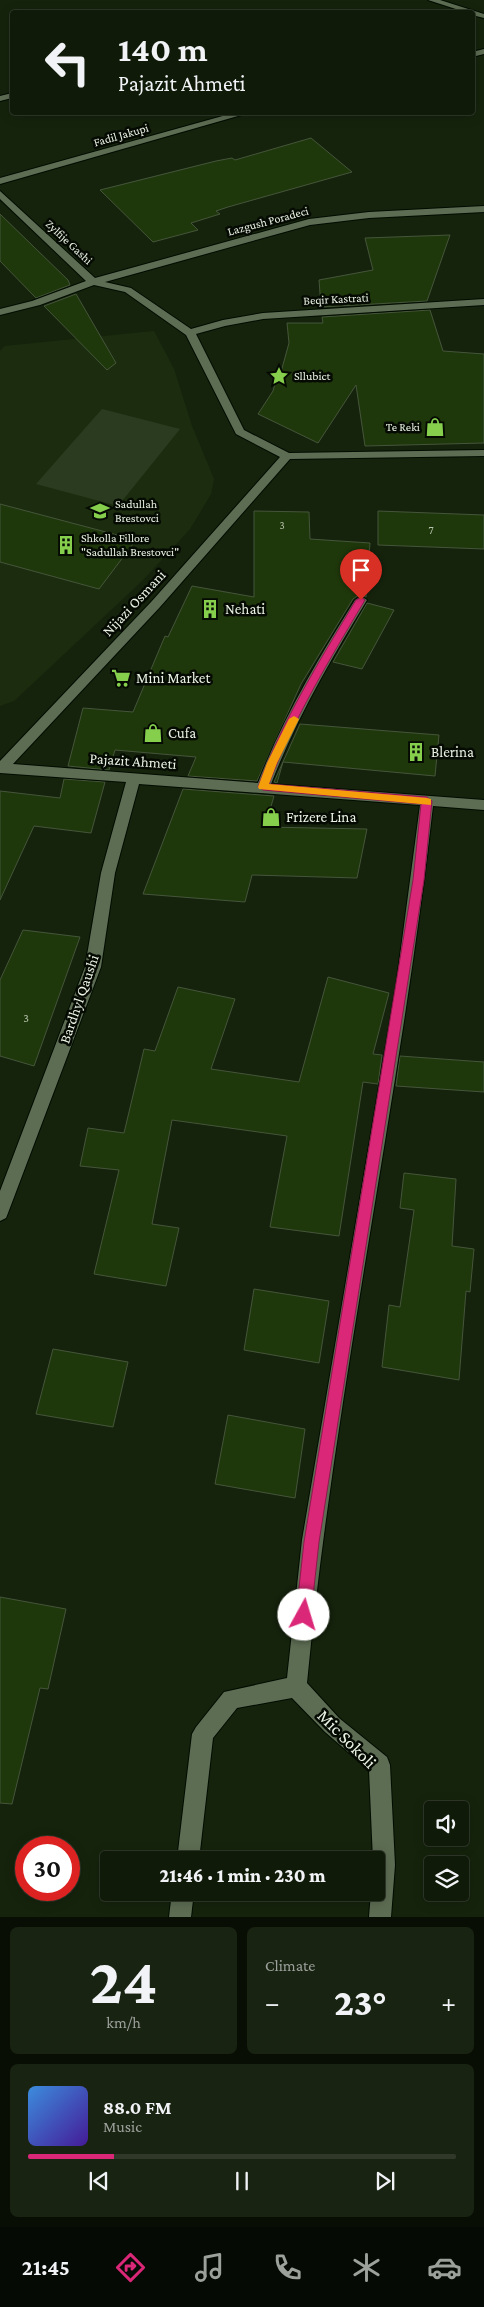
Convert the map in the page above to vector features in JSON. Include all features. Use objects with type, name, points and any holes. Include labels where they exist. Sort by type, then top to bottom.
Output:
[{"type":"street","points":[[432,0],[464,10]]},
{"type":"street","name":"Fadil Jakupi","points":[[0,181],[237,115]]},
{"type":"street","name":"Zylfije Gashi","points":[[0,194],[94,282],[36,303],[0,312]]},
{"type":"street","name":"Lazgush Poradeci","points":[[94,282],[309,222],[369,215],[484,209]]},
{"type":"street","points":[[94,282],[128,290],[148,302],[190,333],[240,432],[287,456],[484,453]]},
{"type":"street","name":"Beqir Kastrati","points":[[190,333],[223,323],[263,316],[484,302]]},
{"type":"street","name":"Nijazi Osmani","points":[[0,768],[156,604],[287,456]]},
{"type":"street","points":[[263,787],[272,763],[318,670],[361,600]]},
{"type":"street","name":"Pajazit Ahmeti","points":[[0,768],[484,805]]},
{"type":"street","name":"Bardhyl Qaushi","points":[[0,1213],[93,966],[108,873],[134,778]]},
{"type":"street","points":[[189,1851],[203,1734],[232,1699],[296,1688],[311,1542],[419,880],[427,801]]},
{"type":"street","name":"Mic Sokoli","points":[[296,1688],[332,1725],[378,1766],[384,1865],[380,1917]]},
{"type":"street","points":[[180,1917],[182,1901]]},
{"type":"shaded area","name":"Sadullah Brestovci","points":[[154,331],[174,369],[192,426],[214,479],[211,494],[190,529],[143,580],[14,701],[0,706],[0,351],[5,346]]},
{"type":"shaded area","points":[[102,409],[180,429],[118,506],[36,484]]},
{"type":"building","points":[[311,138],[352,172],[216,211],[220,214],[191,223],[198,230],[153,242],[100,190],[216,161],[232,158],[235,160]]},
{"type":"building","points":[[0,214],[68,280],[70,285],[36,298],[0,261]]},
{"type":"building","points":[[450,235],[427,301],[321,307],[319,280],[373,270],[365,238]]},
{"type":"building","points":[[76,294],[116,363],[107,370],[44,306]]},
{"type":"building","points":[[430,310],[443,351],[484,354],[484,443],[365,446],[356,385],[318,443],[258,414],[273,391],[278,372],[281,372],[289,343],[287,323],[323,323],[322,317]]},
{"type":"building","name":"Shkolla Fillore \"Sadullah Brestovci\"","points":[[0,504],[136,540],[99,589],[0,562]]},
{"type":"building","points":[[254,511],[309,512],[310,539],[370,543],[366,597],[360,594],[353,599],[301,684],[257,781],[188,776],[196,757],[115,750],[109,770],[68,766],[83,708],[133,712],[165,636],[168,637],[192,586],[254,597]]},
{"type":"building","points":[[378,511],[484,515],[484,549],[378,545]]},
{"type":"building","points":[[367,603],[394,610],[362,669],[333,662]]},
{"type":"building","points":[[300,724],[439,735],[435,776],[283,762],[277,783],[274,782]]},
{"type":"building","points":[[64,779],[105,782],[91,833],[34,826],[0,900],[0,791],[60,798]]},
{"type":"building","points":[[183,789],[274,796],[265,827],[367,829],[357,878],[252,875],[245,902],[143,894]]},
{"type":"building","points":[[23,930],[80,937],[34,1066],[0,1056],[0,980]]},
{"type":"building","points":[[328,977],[389,993],[373,1054],[382,1055],[378,1084],[363,1082],[339,1236],[270,1227],[287,1136],[172,1120],[152,1224],[179,1228],[166,1286],[94,1274],[119,1170],[80,1166],[88,1128],[124,1133],[144,1049],[155,1051],[178,987],[235,999],[211,1069],[299,1082]]},
{"type":"building","points":[[400,1056],[484,1062],[484,1092],[396,1086]]},
{"type":"building","points":[[404,1173],[456,1179],[452,1246],[474,1249],[470,1292],[466,1291],[459,1380],[382,1367],[389,1305],[400,1307],[414,1210],[400,1208]]},
{"type":"building","points":[[254,1289],[329,1301],[319,1363],[244,1350]]},
{"type":"building","points":[[53,1349],[128,1362],[113,1427],[36,1414]]},
{"type":"building","points":[[228,1415],[305,1429],[295,1498],[215,1484]]},
{"type":"building","points":[[0,1597],[66,1609],[48,1689],[40,1688],[12,1804],[0,1803]]},
{"type":"slow traffic","points":[[294,719],[272,763],[263,787],[427,802]]},
{"type":"place","name":"Sllubict","points":[[279,376]]},
{"type":"place","name":"Te Reki","points":[[435,427]]},
{"type":"place","name":"Sadullah Brestovci","points":[[100,511]]},
{"type":"place","name":"Shkolla Fillore \"Sadullah Brestovci\"","points":[[66,545]]},
{"type":"place","name":"Nehati","points":[[210,609]]},
{"type":"place","name":"Mini Market","points":[[121,678]]},
{"type":"place","name":"Cufa","points":[[153,733]]},
{"type":"place","name":"Blerina","points":[[416,752]]},
{"type":"place","name":"Frizere Lina","points":[[271,817]]},
{"type":"route","points":[[304,1615],[311,1542],[385,1098],[419,880],[427,801],[263,787],[272,763],[318,670],[361,600]]}]
